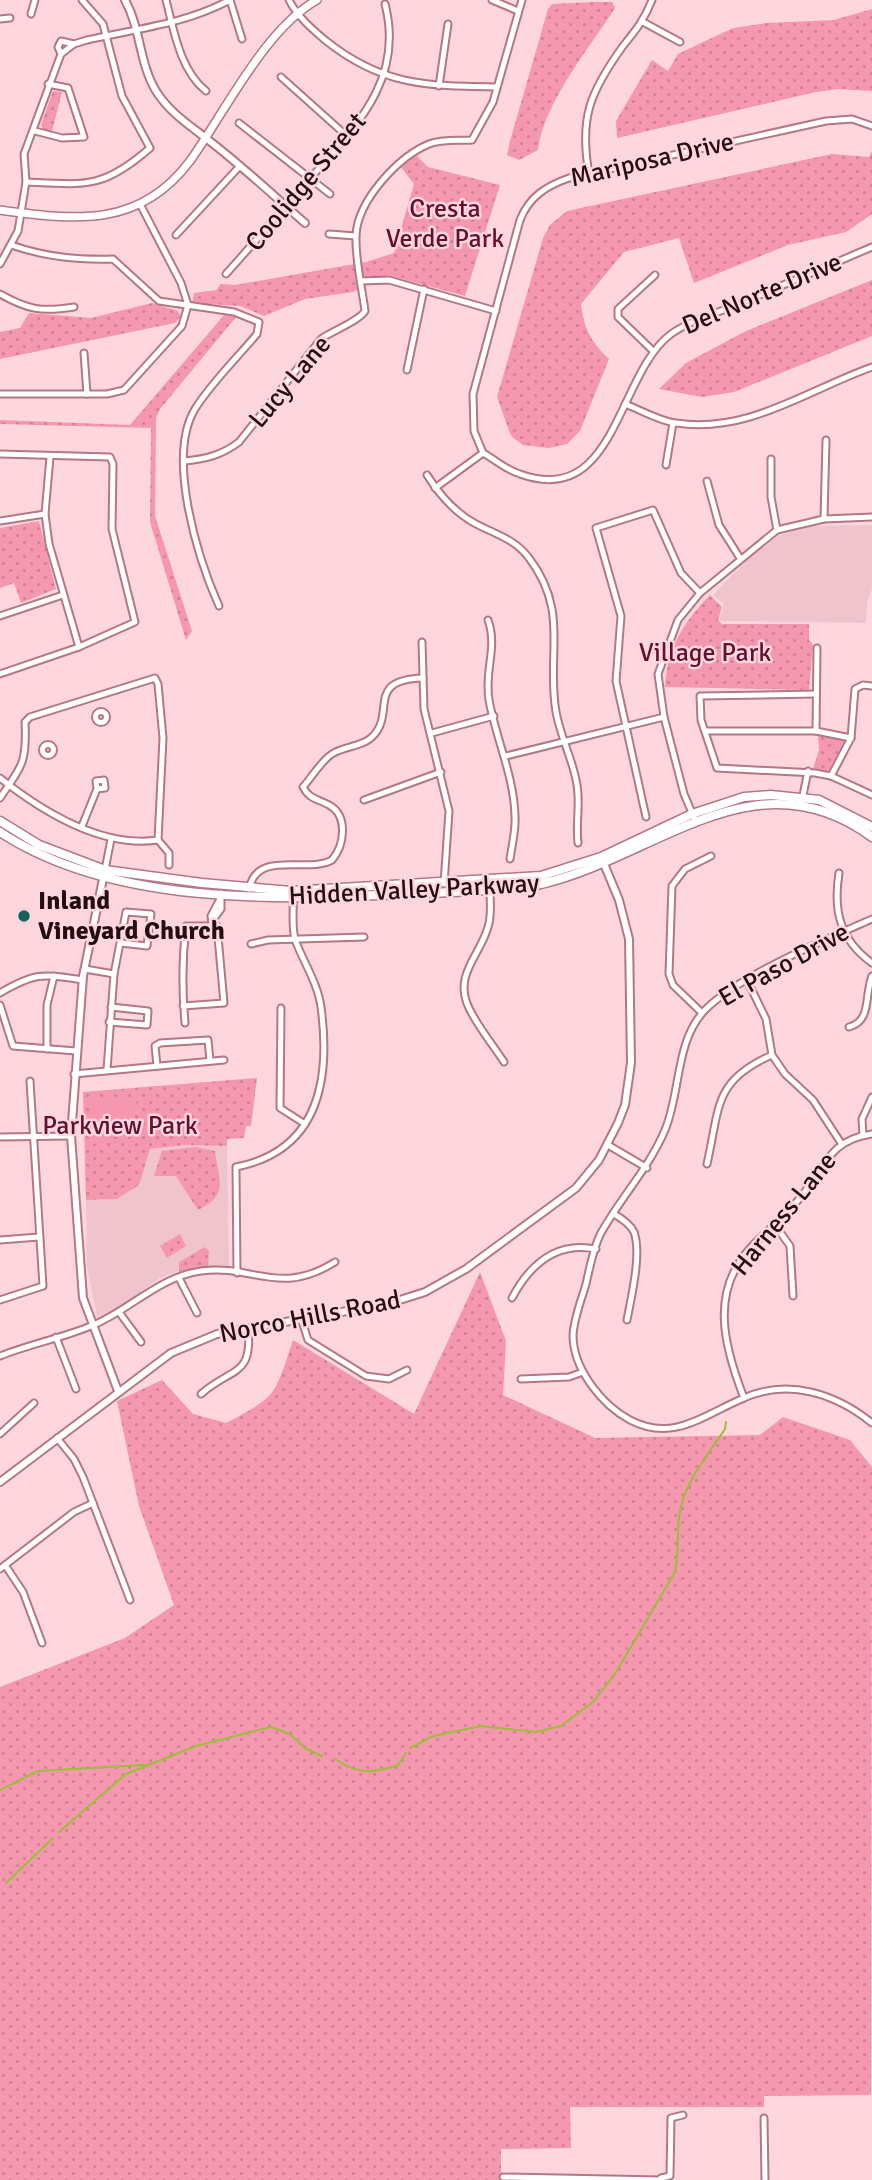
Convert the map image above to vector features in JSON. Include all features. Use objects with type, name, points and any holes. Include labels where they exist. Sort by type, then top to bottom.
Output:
[{"type":"main road","points":[[0,210],[86,218],[140,204],[175,180],[273,38],[297,13],[317,0]]},
{"type":"main road","name":"Hidden Valley Parkway","points":[[104,874],[221,896],[293,899],[489,890],[549,883],[744,797],[802,801],[838,807],[872,827]]},
{"type":"main road","name":"Hidden Valley Parkway","points":[[802,801],[835,815],[872,837]]},
{"type":"main road","points":[[0,821],[39,845],[104,874]]},
{"type":"main road","points":[[0,832],[34,853],[104,874]]},
{"type":"main road","name":"Hidden Valley Parkway","points":[[104,874],[253,889],[330,890],[541,876],[602,860]]},
{"type":"main road","points":[[202,883],[220,890],[221,896]]},
{"type":"main road","points":[[253,889],[287,895],[293,899],[300,895],[324,894],[330,890]]},
{"type":"street","points":[[31,14],[35,0]]},
{"type":"street","points":[[26,182],[85,184],[122,172],[150,148],[122,96],[107,35],[94,11],[82,0]]},
{"type":"street","points":[[125,0],[138,30],[142,58],[155,89],[183,122],[206,138],[305,223]]},
{"type":"street","points":[[166,0],[189,71],[195,83],[206,91]]},
{"type":"street","points":[[0,264],[11,244],[21,213],[26,182],[24,154],[35,131],[48,84],[61,54],[74,44],[172,23],[205,13],[230,0],[242,39]]},
{"type":"street","points":[[289,0],[297,13],[348,58],[384,76],[412,84],[497,87]]},
{"type":"street","points":[[492,0],[518,11]]},
{"type":"street","points":[[496,311],[389,280],[361,281],[356,236],[365,204],[399,164],[415,151],[432,143],[472,140],[497,87],[522,0]]},
{"type":"street","points":[[589,174],[583,140],[586,111],[606,72],[643,22],[652,0]]},
{"type":"street","name":"Coolidge Street","points":[[226,274],[348,136],[369,107],[384,76],[390,33],[385,4]]},
{"type":"street","points":[[0,19],[10,18]]},
{"type":"street","points":[[643,22],[680,43]]},
{"type":"street","points":[[439,86],[448,24]]},
{"type":"street","points":[[61,54],[58,47],[61,41],[74,44]]},
{"type":"street","points":[[281,77],[348,136]]},
{"type":"street","points":[[35,131],[62,138],[84,137],[68,88],[48,84]]},
{"type":"street","name":"Mariposa Drive","points":[[483,453],[474,431],[473,394],[524,209],[550,184],[826,121],[852,119],[872,126]]},
{"type":"street","points":[[239,123],[330,194]]},
{"type":"street","points":[[176,235],[239,167]]},
{"type":"street","points":[[0,394],[87,394],[124,390],[182,327],[188,305],[181,283],[140,204]]},
{"type":"street","points":[[329,234],[356,236]]},
{"type":"street","points":[[11,244],[37,254],[74,260],[113,259],[159,301],[251,316],[259,322],[260,328],[195,410],[186,433],[188,515],[205,575],[219,606]]},
{"type":"street","name":"Del Norte Drive","points":[[483,453],[522,475],[553,479],[592,462],[606,444],[644,363],[673,332],[872,247]]},
{"type":"street","points":[[653,351],[618,317],[618,309],[655,275]]},
{"type":"street","name":"Lucy Lane","points":[[185,461],[226,452],[239,442],[321,340],[337,327],[362,317],[365,311],[361,281]]},
{"type":"street","points":[[407,370],[424,289]]},
{"type":"street","points":[[0,294],[19,304],[45,311],[74,307]]},
{"type":"street","points":[[85,353],[87,394]]},
{"type":"street","points":[[625,404],[673,423],[708,425],[745,421],[872,367]]},
{"type":"street","points":[[666,465],[673,423]]},
{"type":"street","points":[[824,519],[826,440]]},
{"type":"street","points":[[435,488],[483,453]]},
{"type":"street","points":[[0,454],[110,457],[113,464],[112,529],[135,622],[79,647],[0,674]]},
{"type":"street","points":[[50,457],[45,514],[63,595],[79,647]]},
{"type":"street","points":[[771,459],[771,497],[777,530]]},
{"type":"street","points":[[427,475],[435,488],[456,510],[474,523],[512,540],[529,557],[547,587],[556,623],[556,712],[579,794],[575,821],[578,843]]},
{"type":"street","points":[[707,481],[719,525],[740,558]]},
{"type":"street","points":[[646,817],[616,681],[621,616],[596,528],[653,510],[681,573],[700,593]]},
{"type":"street","points":[[0,521],[45,514]]},
{"type":"street","points":[[694,818],[664,717],[658,674],[678,620],[700,593],[777,530],[824,519],[872,517]]},
{"type":"street","points":[[0,616],[63,595]]},
{"type":"street","points":[[488,620],[494,638],[487,678],[494,716],[506,756],[516,817],[510,859]]},
{"type":"street","points":[[422,642],[424,709],[449,811],[444,884]]},
{"type":"street","points":[[816,731],[817,648]]},
{"type":"street","points":[[0,798],[22,768],[27,747],[25,722],[30,717],[155,678],[158,684],[163,738],[158,840],[169,853],[169,865]]},
{"type":"street","points":[[253,889],[255,874],[269,866],[314,867],[332,860],[341,846],[342,830],[338,814],[329,805],[306,795],[303,787],[332,754],[373,736],[379,728],[384,698],[393,686],[401,680],[423,678]]},
{"type":"street","points":[[831,776],[851,738],[855,689],[863,685],[872,686]]},
{"type":"street","points":[[816,694],[700,696],[701,720],[717,768],[808,771],[831,776],[872,795]]},
{"type":"street","points":[[94,696],[100,712]]},
{"type":"street","points":[[432,733],[494,716]]},
{"type":"street","points":[[506,756],[664,717]]},
{"type":"street","points":[[705,730],[816,731],[851,738]]},
{"type":"street","points":[[802,801],[808,771]]},
{"type":"street","points":[[364,800],[384,790],[441,772]]},
{"type":"street","points":[[0,778],[50,812],[111,839],[158,840]]},
{"type":"street","points":[[82,826],[97,789]]},
{"type":"street","points":[[111,839],[83,980],[71,1136],[83,1298],[91,1326],[118,1391]]},
{"type":"street","points":[[702,1013],[673,985],[669,974],[670,894],[685,869],[711,856]]},
{"type":"street","name":"Norco Hills Road","points":[[0,1482],[171,1353],[216,1335],[387,1304],[451,1279],[576,1188],[608,1145],[625,1105],[629,1082],[631,957],[624,916],[602,860]]},
{"type":"street","points":[[839,873],[837,910],[844,933],[855,950],[872,963]]},
{"type":"street","points":[[489,890],[491,916],[487,931],[466,970],[463,987],[468,1006],[504,1062]]},
{"type":"street","points":[[212,923],[221,896]]},
{"type":"street","points":[[237,1273],[236,1167],[272,1157],[292,1141],[317,1103],[320,1083],[321,1005],[295,939],[293,899]]},
{"type":"street","points":[[107,1070],[114,974],[126,912],[151,914],[147,946],[121,943]]},
{"type":"street","name":"El Paso Drive","points":[[872,919],[747,980],[702,1013],[684,1050],[668,1122],[647,1168],[614,1214],[596,1249],[574,1326],[575,1349],[583,1372],[615,1410],[630,1420],[660,1429],[676,1429],[691,1425],[744,1398],[775,1390],[816,1392],[843,1403],[872,1423]]},
{"type":"street","points":[[185,1023],[181,967],[186,926],[212,923]]},
{"type":"street","points":[[183,1006],[223,1003],[216,926],[212,923]]},
{"type":"street","points":[[251,944],[295,939],[364,937]]},
{"type":"street","points":[[85,969],[114,974]]},
{"type":"street","points":[[0,993],[28,977],[54,976],[83,980]]},
{"type":"street","points":[[47,1049],[47,1005],[54,976]]},
{"type":"street","points":[[849,1027],[857,1026],[867,1017],[872,976]]},
{"type":"street","points":[[747,980],[766,1019],[772,1055],[785,1074],[813,1100],[841,1143]]},
{"type":"street","points":[[0,1005],[12,1046],[76,1051]]},
{"type":"street","points":[[109,1022],[147,1025],[148,1011],[111,1007]]},
{"type":"street","points":[[281,1008],[281,1108],[305,1124]]},
{"type":"street","points":[[157,1066],[156,1046],[159,1043],[208,1040],[210,1061]]},
{"type":"street","points":[[707,1164],[721,1101],[729,1084],[749,1064],[772,1055]]},
{"type":"street","points":[[74,1074],[224,1060]]},
{"type":"street","points":[[0,1300],[43,1286],[30,1080]]},
{"type":"street","points":[[863,1135],[862,1119],[872,1097]]},
{"type":"street","name":"Harness Lane","points":[[744,1398],[724,1341],[724,1304],[734,1270],[748,1250],[802,1196],[841,1143],[872,1134]]},
{"type":"street","points":[[0,1137],[71,1136]]},
{"type":"street","points":[[608,1145],[647,1168]]},
{"type":"street","points":[[614,1214],[631,1228],[635,1236],[634,1279],[627,1320]]},
{"type":"street","points":[[775,1225],[790,1246],[793,1296]]},
{"type":"street","points":[[0,1240],[39,1237]]},
{"type":"street","points":[[512,1298],[525,1277],[555,1251],[568,1246],[596,1249]]},
{"type":"street","points":[[0,1356],[91,1326],[119,1312],[147,1291],[200,1271],[237,1273],[273,1281],[299,1277],[335,1262]]},
{"type":"street","points":[[179,1278],[197,1312]]},
{"type":"street","points":[[119,1312],[141,1342]]},
{"type":"street","points":[[301,1318],[309,1340],[366,1376],[389,1379],[407,1370]]},
{"type":"street","points":[[201,1394],[244,1365],[250,1351],[248,1328]]},
{"type":"street","points":[[56,1337],[76,1389]]},
{"type":"street","points":[[521,1379],[569,1377],[583,1372]]},
{"type":"street","points":[[0,1434],[34,1403]]},
{"type":"street","points":[[57,1438],[74,1459],[130,1600]]},
{"type":"street","points":[[42,1643],[23,1592],[2,1567],[74,1512],[93,1503]]},
{"type":"street","points":[[503,2177],[661,2179],[670,2176],[671,2118],[683,2115]]},
{"type":"street","points":[[764,2118],[765,2180]]},
{"type":"shaded area","points":[[872,525],[872,589],[867,602],[866,623],[719,621],[724,604],[713,595],[744,563],[778,536],[812,526]]},
{"type":"shaded area","points":[[185,1145],[227,1146],[229,1266],[184,1269],[160,1278],[118,1308],[97,1317],[87,1266],[86,1200],[117,1199],[150,1149]]},
{"type":"green space","points":[[612,2],[615,8],[558,95],[542,132],[538,150],[519,160],[507,155],[548,9],[552,4]]},
{"type":"green space","points":[[872,9],[872,91],[838,89],[816,92],[617,138],[616,121],[652,60],[668,71],[678,54],[733,28],[767,23],[834,20]]},
{"type":"green space","points":[[53,91],[62,92],[52,131],[43,129],[41,125]]},
{"type":"green space","points":[[872,151],[872,214],[846,232],[788,245],[694,283],[679,238],[624,252],[581,304],[589,334],[609,359],[580,431],[567,444],[549,448],[523,445],[511,436],[497,397],[543,238],[550,225],[567,211],[832,154],[869,157]]},
{"type":"green space","name":"Cresta Verde Park","points":[[416,155],[428,167],[500,185],[465,296],[388,275],[353,292],[305,299],[264,316],[240,306],[192,303],[194,293],[217,290],[220,284],[235,285],[366,262],[394,253],[414,184],[401,167]]},
{"type":"green space","points":[[872,280],[872,336],[734,392],[702,397],[659,389],[686,363],[746,331]]},
{"type":"green space","points":[[152,303],[178,311],[181,316],[175,323],[0,359],[0,332],[20,328],[29,313],[91,318]]},
{"type":"green space","points":[[225,314],[236,317],[160,409],[156,418],[155,516],[192,631],[186,640],[150,522],[151,428],[0,424],[0,420],[130,425]]},
{"type":"green space","points":[[39,521],[56,589],[21,603],[14,583],[0,588],[0,528]]},
{"type":"green space","name":"Village Park","points":[[710,595],[722,607],[718,620],[722,624],[809,624],[809,640],[813,644],[809,690],[665,687],[669,660],[678,637]]},
{"type":"green space","points":[[818,735],[845,740],[828,772],[813,769],[819,750]]},
{"type":"green space","name":"Parkview Park","points":[[257,1078],[251,1126],[246,1126],[244,1138],[227,1139],[227,1146],[185,1145],[150,1149],[139,1185],[117,1199],[86,1200],[83,1092]]},
{"type":"green space","points":[[136,1098],[135,1117],[124,1131],[107,1141],[89,1144],[92,1100]]},
{"type":"green space","points":[[196,1147],[215,1151],[220,1179],[218,1193],[214,1199],[198,1210],[176,1176],[154,1176],[162,1151]]},
{"type":"green space","points":[[180,1234],[186,1246],[167,1258],[160,1246]]},
{"type":"green space","points":[[205,1247],[209,1251],[208,1267],[179,1273],[179,1262]]},
{"type":"green space","points":[[480,1272],[506,1341],[503,1395],[595,1438],[760,1435],[783,1417],[850,1440],[872,1467],[871,2095],[764,2096],[764,2107],[570,2107],[571,2148],[501,2149],[501,2180],[0,2180],[0,1687],[125,1638],[174,1605],[139,1506],[117,1401],[162,1380],[193,1414],[226,1423],[256,1406],[272,1392],[282,1373],[293,1340],[414,1414]]},
{"type":"waterway","points":[[410,1748],[433,1736],[481,1726],[536,1732],[561,1726],[593,1702],[615,1674],[675,1572],[679,1517],[685,1493],[725,1429],[726,1422]]},
{"type":"waterway","points":[[59,1832],[126,1774],[196,1746],[271,1727],[290,1734],[305,1748],[322,1756]]},
{"type":"waterway","points":[[335,1759],[350,1768],[372,1771],[398,1765],[406,1753]]},
{"type":"waterway","points":[[0,1790],[38,1771],[144,1765]]},
{"type":"waterway","points":[[6,1883],[53,1838]]},
{"type":"place","name":"Inland Vineyard Church","points":[[24,916]]}]
